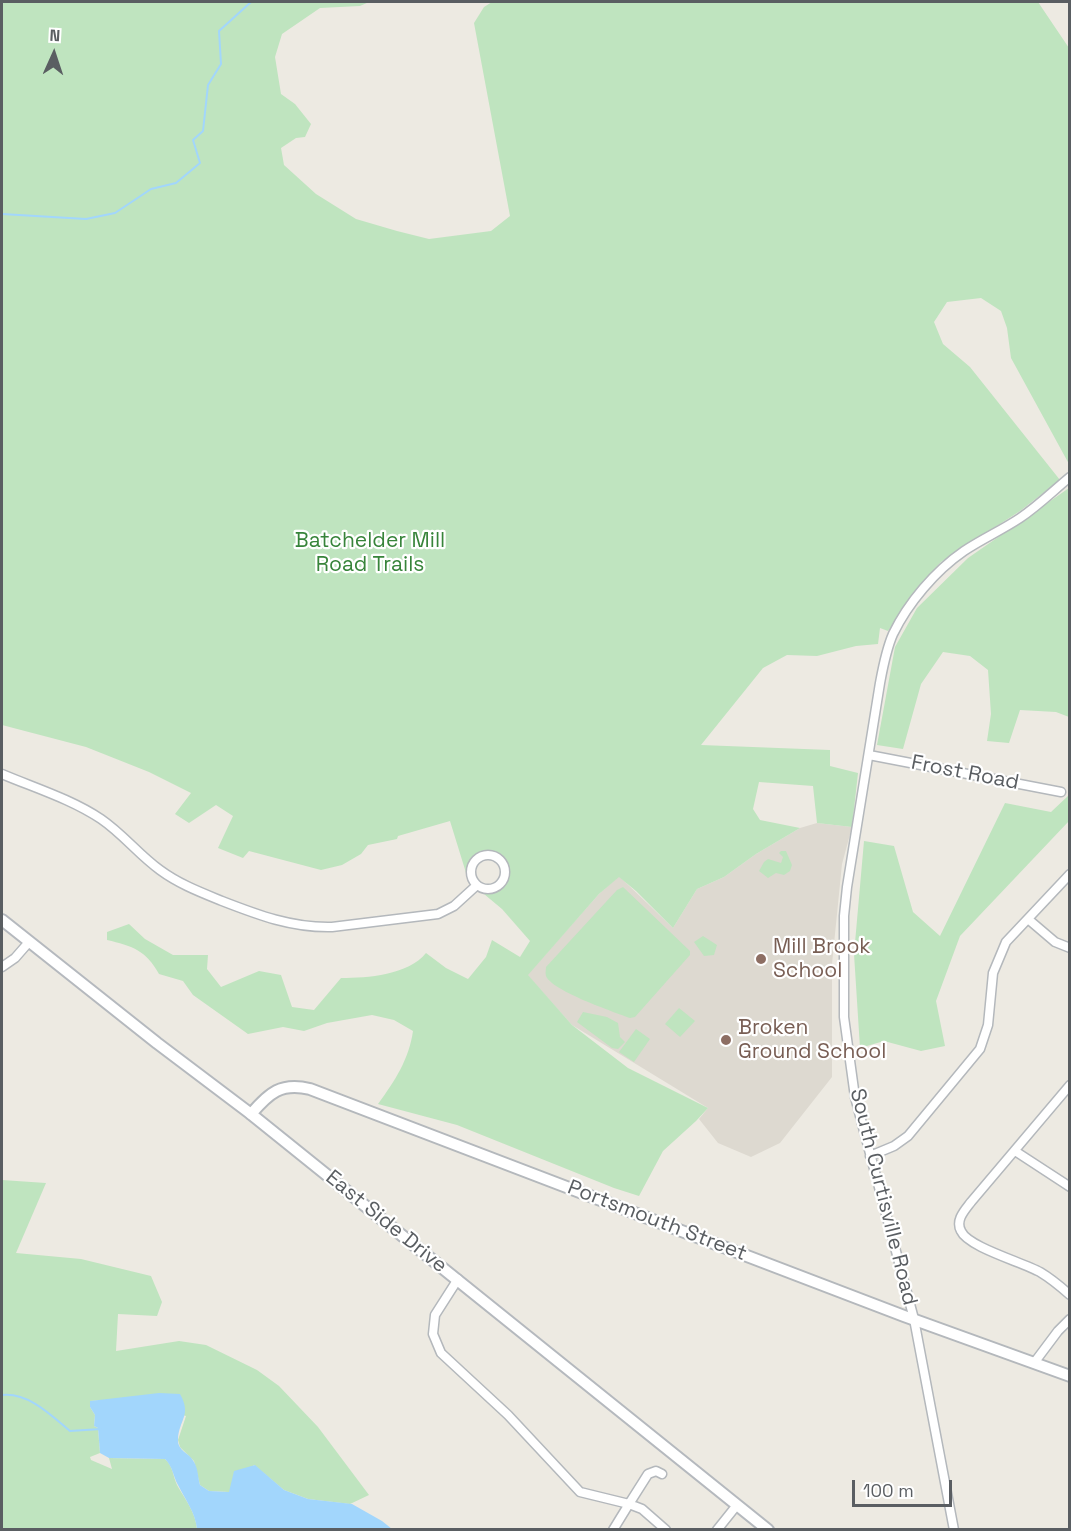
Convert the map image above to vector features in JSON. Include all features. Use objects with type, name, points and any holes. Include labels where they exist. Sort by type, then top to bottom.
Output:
[{"type":"main road","name":"East Side Drive","points":[[2,920],[251,1114],[768,1530]]},
{"type":"main road","name":"Portsmouth Street","points":[[251,1114],[264,1100],[278,1090],[293,1086],[310,1089],[1070,1376]]},
{"type":"street","name":"South Curtisville Road","points":[[954,1530],[914,1319],[855,1097],[846,1032],[844,916],[854,840],[884,659],[892,636],[904,615],[932,579],[948,564],[964,551],[1022,517],[1070,477]]},
{"type":"street","name":"Frost Road","points":[[869,755],[1061,792]]},
{"type":"street","points":[[2,774],[71,803],[100,819],[124,837],[161,871],[181,884],[266,918],[287,923],[317,928],[433,916],[454,906],[477,885]]},
{"type":"street","points":[[486,855],[500,859],[505,872],[500,885],[486,889],[477,885],[471,872],[477,859],[486,855]]},
{"type":"street","points":[[870,1156],[894,1146],[908,1136],[975,1057],[987,1033],[991,984],[996,962],[1006,942],[1070,874]]},
{"type":"street","points":[[1028,919],[1055,942],[1070,948]]},
{"type":"street","points":[[2,967],[15,958],[29,942]]},
{"type":"street","points":[[1070,1085],[962,1214],[959,1221],[964,1236],[976,1244],[1041,1272],[1070,1295]]},
{"type":"street","points":[[1015,1151],[1070,1187]]},
{"type":"street","points":[[458,1279],[437,1308],[433,1321],[434,1339],[441,1353],[508,1416],[580,1492],[642,1509],[666,1530]]},
{"type":"street","points":[[1034,1363],[1070,1319]]},
{"type":"street","points":[[613,1530],[648,1474],[656,1471],[662,1474]]},
{"type":"street","points":[[717,1530],[737,1505]]},
{"type":"shaded area","points":[[817,823],[852,827],[842,864],[832,964],[832,1077],[780,1143],[751,1157],[718,1143],[699,1119],[708,1108],[572,1025],[527,975],[599,894],[619,876],[673,928],[697,889],[724,877],[756,854],[800,828]]},
{"type":"green space","name":"Batchelder Mill Road Trails","points":[[2,2],[369,2],[360,6],[320,8],[282,34],[275,57],[281,94],[295,104],[311,124],[305,137],[296,138],[281,148],[284,165],[316,194],[356,219],[429,239],[491,231],[510,216],[474,23],[484,7],[492,2],[1038,2],[1069,48],[1069,464],[1011,358],[1007,328],[1001,311],[981,298],[947,302],[934,322],[943,344],[970,367],[1060,480],[1020,511],[941,562],[925,579],[888,631],[880,628],[878,644],[856,646],[817,656],[787,655],[763,668],[701,745],[830,750],[830,766],[858,773],[852,827],[817,823],[813,786],[759,782],[753,809],[760,820],[800,828],[756,854],[724,877],[697,889],[673,928],[619,877],[599,894],[528,975],[572,1025],[628,1068],[708,1108],[663,1151],[639,1196],[457,1125],[378,1104],[400,1069],[413,1031],[394,1020],[372,1015],[327,1023],[304,1031],[283,1027],[248,1034],[193,995],[183,981],[159,974],[149,959],[138,950],[107,940],[107,932],[129,924],[145,939],[173,955],[208,955],[207,969],[221,987],[259,971],[281,975],[292,1007],[314,1010],[341,978],[375,976],[398,971],[426,953],[446,968],[468,979],[486,957],[492,940],[520,957],[530,941],[502,909],[484,894],[497,892],[505,885],[508,877],[503,859],[496,853],[487,851],[476,855],[469,864],[467,876],[450,821],[398,836],[397,839],[368,845],[361,854],[342,865],[321,870],[249,851],[243,858],[218,848],[233,816],[216,805],[189,823],[175,814],[191,793],[149,772],[86,747],[2,725]]},
{"type":"green space","points":[[1069,488],[1069,717],[1056,712],[1020,710],[1009,743],[987,741],[991,714],[988,670],[970,656],[943,652],[921,684],[903,749],[877,745],[895,647],[917,608],[968,558]]},
{"type":"green space","points":[[1069,795],[1069,821],[960,936],[936,1001],[945,1046],[921,1051],[884,1041],[860,1048],[854,954],[864,841],[894,846],[913,912],[940,936],[1005,803],[1051,812]]},
{"type":"green space","points":[[786,851],[792,865],[790,871],[784,875],[776,873],[768,878],[759,871],[768,859],[781,863],[783,857],[779,853]]},
{"type":"green space","points":[[623,887],[690,951],[690,955],[635,1017],[630,1018],[559,988],[546,976],[546,967],[617,890]]},
{"type":"green space","points":[[703,936],[717,945],[714,955],[704,956],[694,942]]},
{"type":"green space","points":[[679,1008],[695,1021],[680,1037],[665,1024]]},
{"type":"green space","points":[[583,1012],[607,1017],[618,1023],[620,1037],[625,1042],[618,1049],[612,1048],[577,1022]]},
{"type":"green space","points":[[636,1029],[650,1039],[634,1062],[619,1052]]},
{"type":"green space","points":[[2,1180],[46,1183],[16,1253],[81,1259],[151,1276],[162,1302],[157,1316],[118,1314],[116,1351],[179,1341],[206,1345],[257,1370],[279,1386],[318,1427],[369,1495],[350,1504],[308,1499],[284,1490],[254,1465],[229,1492],[209,1491],[200,1485],[194,1461],[180,1447],[178,1440],[186,1416],[122,1399],[90,1401],[90,1407],[95,1415],[94,1426],[98,1428],[100,1453],[90,1457],[91,1460],[112,1469],[109,1458],[165,1459],[192,1511],[197,1529],[2,1529]]},
{"type":"water","points":[[159,1393],[180,1394],[185,1412],[178,1443],[195,1464],[200,1485],[209,1491],[229,1492],[234,1471],[255,1465],[284,1490],[308,1499],[352,1504],[392,1529],[197,1529],[192,1512],[165,1459],[109,1458],[100,1453],[98,1428],[94,1426],[95,1415],[90,1407],[90,1401]]},
{"type":"waterway","points":[[2,214],[86,219],[115,213],[151,189],[176,183],[200,163],[193,140],[203,131],[208,85],[221,64],[219,31],[251,2]]},
{"type":"waterway","points":[[2,1395],[12,1395],[30,1401],[70,1431],[101,1429]]},
{"type":"place","name":"Mill Brook School","points":[[761,959]]},
{"type":"place","name":"Broken Ground School","points":[[726,1040]]}]
